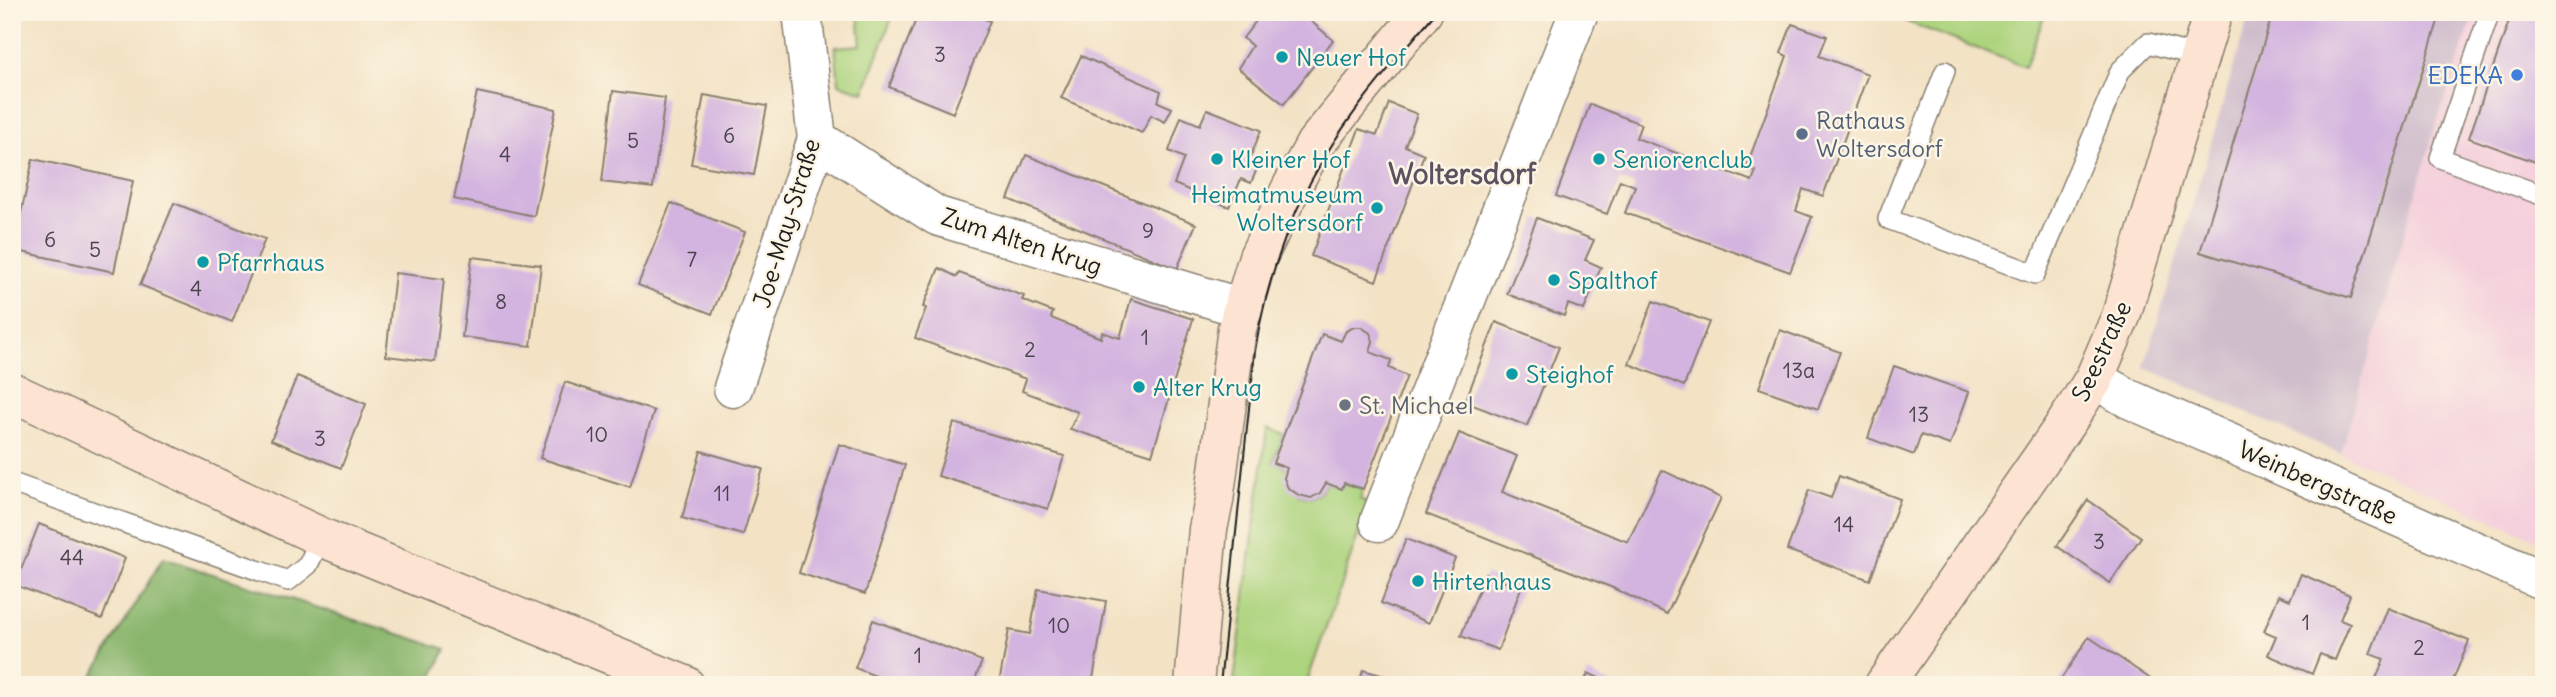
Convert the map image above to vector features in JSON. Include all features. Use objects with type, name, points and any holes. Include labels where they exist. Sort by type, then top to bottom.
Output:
[{"type":"street","name":"Joe-May-Straße","points":[[733,388],[817,139],[802,12]]},
{"type":"street","points":[[1194,685],[1208,529],[1234,353],[1242,308],[1261,248],[1309,154],[1339,112],[1423,12]]},
{"type":"street","points":[[1379,522],[1579,12]]},
{"type":"street","name":"Seestraße","points":[[1884,685],[2068,421],[2094,379],[2121,316],[2213,12]]},
{"type":"street","name":"Zum Alten Krug","points":[[817,139],[937,216],[1242,308]]},
{"type":"street","name":"Weinbergstraße","points":[[2094,379],[2129,399],[2544,581]]},
{"type":"street","points":[[12,392],[321,537],[685,685]]},
{"type":"lane","points":[[2490,12],[2440,158],[2544,195]]},
{"type":"lane","points":[[1945,71],[1888,219],[2035,274],[2120,71],[2148,43],[2199,56]]},
{"type":"lane","points":[[12,483],[288,581],[308,565],[321,537]]},
{"type":"shaded area","points":[[2250,12],[2475,12],[2435,128],[2341,454],[2144,367]]},
{"type":"shaded area","points":[[2475,12],[2544,12],[2544,543],[2341,454],[2435,128]]},
{"type":"green space","points":[[858,12],[894,12],[864,92],[839,84],[835,47],[861,45]]},
{"type":"green space","points":[[1909,12],[2046,12],[2025,67],[1905,21]]},
{"type":"green space","points":[[1267,428],[1284,434],[1273,462],[1287,468],[1299,495],[1311,498],[1320,493],[1326,483],[1341,488],[1344,483],[1363,489],[1360,499],[1369,504],[1306,685],[1236,685],[1234,681]]},
{"type":"green space","points":[[163,558],[446,649],[429,685],[87,685]]},
{"type":"building","points":[[919,12],[967,12],[990,21],[953,113],[889,87]]},
{"type":"building","name":"Neuer Hof","points":[[1263,12],[1300,12],[1333,40],[1284,104],[1238,68],[1252,46],[1243,38]]},
{"type":"building","points":[[2273,12],[2441,12],[2351,298],[2200,252]]},
{"type":"building","name":"EDEKA","points":[[2512,12],[2544,12],[2544,165],[2469,138]]},
{"type":"building","points":[[1792,24],[1827,36],[1819,56],[1868,74],[1823,196],[1803,189],[1796,211],[1812,217],[1790,272],[1625,213],[1635,186],[1620,180],[1607,214],[1556,196],[1590,104],[1641,124],[1636,138],[1752,181],[1756,171],[1746,168],[1787,56],[1781,53]]},
{"type":"building","points":[[1081,56],[1161,91],[1158,102],[1172,108],[1165,122],[1151,115],[1142,133],[1061,98]]},
{"type":"building","points":[[613,91],[665,98],[653,188],[602,182]]},
{"type":"building","points":[[477,92],[556,109],[534,216],[454,199]]},
{"type":"building","points":[[704,95],[767,106],[754,175],[691,164]]},
{"type":"building","points":[[1389,103],[1417,114],[1405,146],[1424,154],[1376,281],[1311,256],[1359,129],[1377,135]]},
{"type":"building","name":"Kleiner Hof","points":[[1207,109],[1261,130],[1249,161],[1259,164],[1251,183],[1241,179],[1229,207],[1174,184],[1184,158],[1169,151],[1181,117],[1200,125]]},
{"type":"building","points":[[1026,155],[1196,224],[1177,269],[1008,199]]},
{"type":"building","points":[[33,159],[133,181],[114,272],[13,250]]},
{"type":"building","name":"Pfarrhaus","points":[[174,203],[265,239],[232,322],[140,285]]},
{"type":"building","points":[[671,203],[745,232],[712,314],[638,285]]},
{"type":"building","name":"Spalthof","points":[[1537,218],[1594,240],[1585,260],[1601,267],[1584,310],[1568,304],[1564,316],[1507,294]]},
{"type":"building","points":[[472,257],[541,265],[531,346],[462,337]]},
{"type":"building","points":[[939,268],[957,277],[959,273],[1024,296],[1022,300],[1053,312],[1051,318],[1101,338],[1102,332],[1120,338],[1131,299],[1193,319],[1152,455],[1070,429],[1078,412],[1022,391],[1026,379],[915,338],[926,308],[923,307]]},
{"type":"building","points":[[395,273],[444,279],[435,362],[386,356]]},
{"type":"building","points":[[1653,301],[1709,322],[1684,386],[1629,364]]},
{"type":"building","name":"Steighof","points":[[1496,322],[1559,347],[1527,426],[1465,402]]},
{"type":"building","name":"St. Michael","points":[[1361,327],[1370,333],[1373,341],[1370,352],[1391,360],[1389,368],[1407,376],[1363,489],[1344,483],[1342,489],[1326,483],[1320,493],[1311,498],[1299,495],[1288,488],[1284,478],[1287,468],[1273,463],[1322,334],[1341,341],[1346,331]]},
{"type":"building","points":[[1780,330],[1840,352],[1818,409],[1759,388]]},
{"type":"building","points":[[1894,366],[1969,392],[1950,445],[1921,435],[1914,455],[1868,438]]},
{"type":"building","points":[[297,376],[366,404],[341,468],[271,440]]},
{"type":"building","points":[[565,382],[654,411],[630,487],[540,458]]},
{"type":"building","points":[[954,423],[1064,456],[1048,509],[938,476]]},
{"type":"building","points":[[1459,433],[1517,456],[1502,492],[1628,542],[1662,470],[1721,498],[1667,614],[1613,588],[1426,514]]},
{"type":"building","points":[[839,444],[905,465],[865,594],[799,573]]},
{"type":"building","points":[[701,451],[763,469],[743,535],[682,518]]},
{"type":"building","points":[[1839,476],[1900,499],[1870,580],[1787,550],[1809,490],[1831,498]]},
{"type":"building","points":[[2088,500],[2141,537],[2110,583],[2057,546]]},
{"type":"building","points":[[39,524],[125,558],[102,619],[15,585]]},
{"type":"building","name":"Hirtenhaus","points":[[1406,539],[1455,558],[1429,623],[1381,603]]},
{"type":"building","points":[[1485,574],[1521,588],[1498,650],[1461,636]]},
{"type":"building","points":[[2301,574],[2350,595],[2340,620],[2350,624],[2335,660],[2320,654],[2312,674],[2268,655],[2276,636],[2264,631],[2279,595],[2290,600]]},
{"type":"building","points":[[1038,589],[1106,601],[1092,685],[999,683],[1009,630],[1030,634]]},
{"type":"building","points":[[2388,608],[2469,641],[2451,685],[2384,685],[2375,681],[2384,659],[2370,654]]},
{"type":"building","points":[[873,620],[982,661],[973,685],[899,685],[855,668]]},
{"type":"building","points":[[2089,637],[2152,680],[2149,685],[2057,685]]},
{"type":"building","points":[[1363,670],[1413,684],[1413,685],[1359,685]]},
{"type":"building","points":[[1588,673],[1614,685],[1583,685]]},
{"type":"tram line","points":[[1220,685],[1255,351],[1272,275],[1300,202],[1325,156],[1364,100],[1436,12]]},
{"type":"place","name":"Neuer Hof","points":[[1282,57]]},
{"type":"place","name":"EDEKA","points":[[2517,75]]},
{"type":"place","name":"Rathaus Woltersdorf","points":[[1802,134]]},
{"type":"place","name":"Kleiner Hof","points":[[1217,159]]},
{"type":"place","name":"Seniorenclub","points":[[1599,159]]},
{"type":"place","name":"Heimatmuseum Woltersdorf","points":[[1377,208]]},
{"type":"place","name":"Pfarrhaus","points":[[203,262]]},
{"type":"place","name":"Spalthof","points":[[1554,280]]},
{"type":"place","name":"Steighof","points":[[1512,374]]},
{"type":"place","name":"Alter Krug","points":[[1139,387]]},
{"type":"place","name":"St. Michael","points":[[1345,405]]},
{"type":"place","name":"Hirtenhaus","points":[[1418,581]]},
{"type":"district","name":"Woltersdorf","points":[[1462,174]]}]
